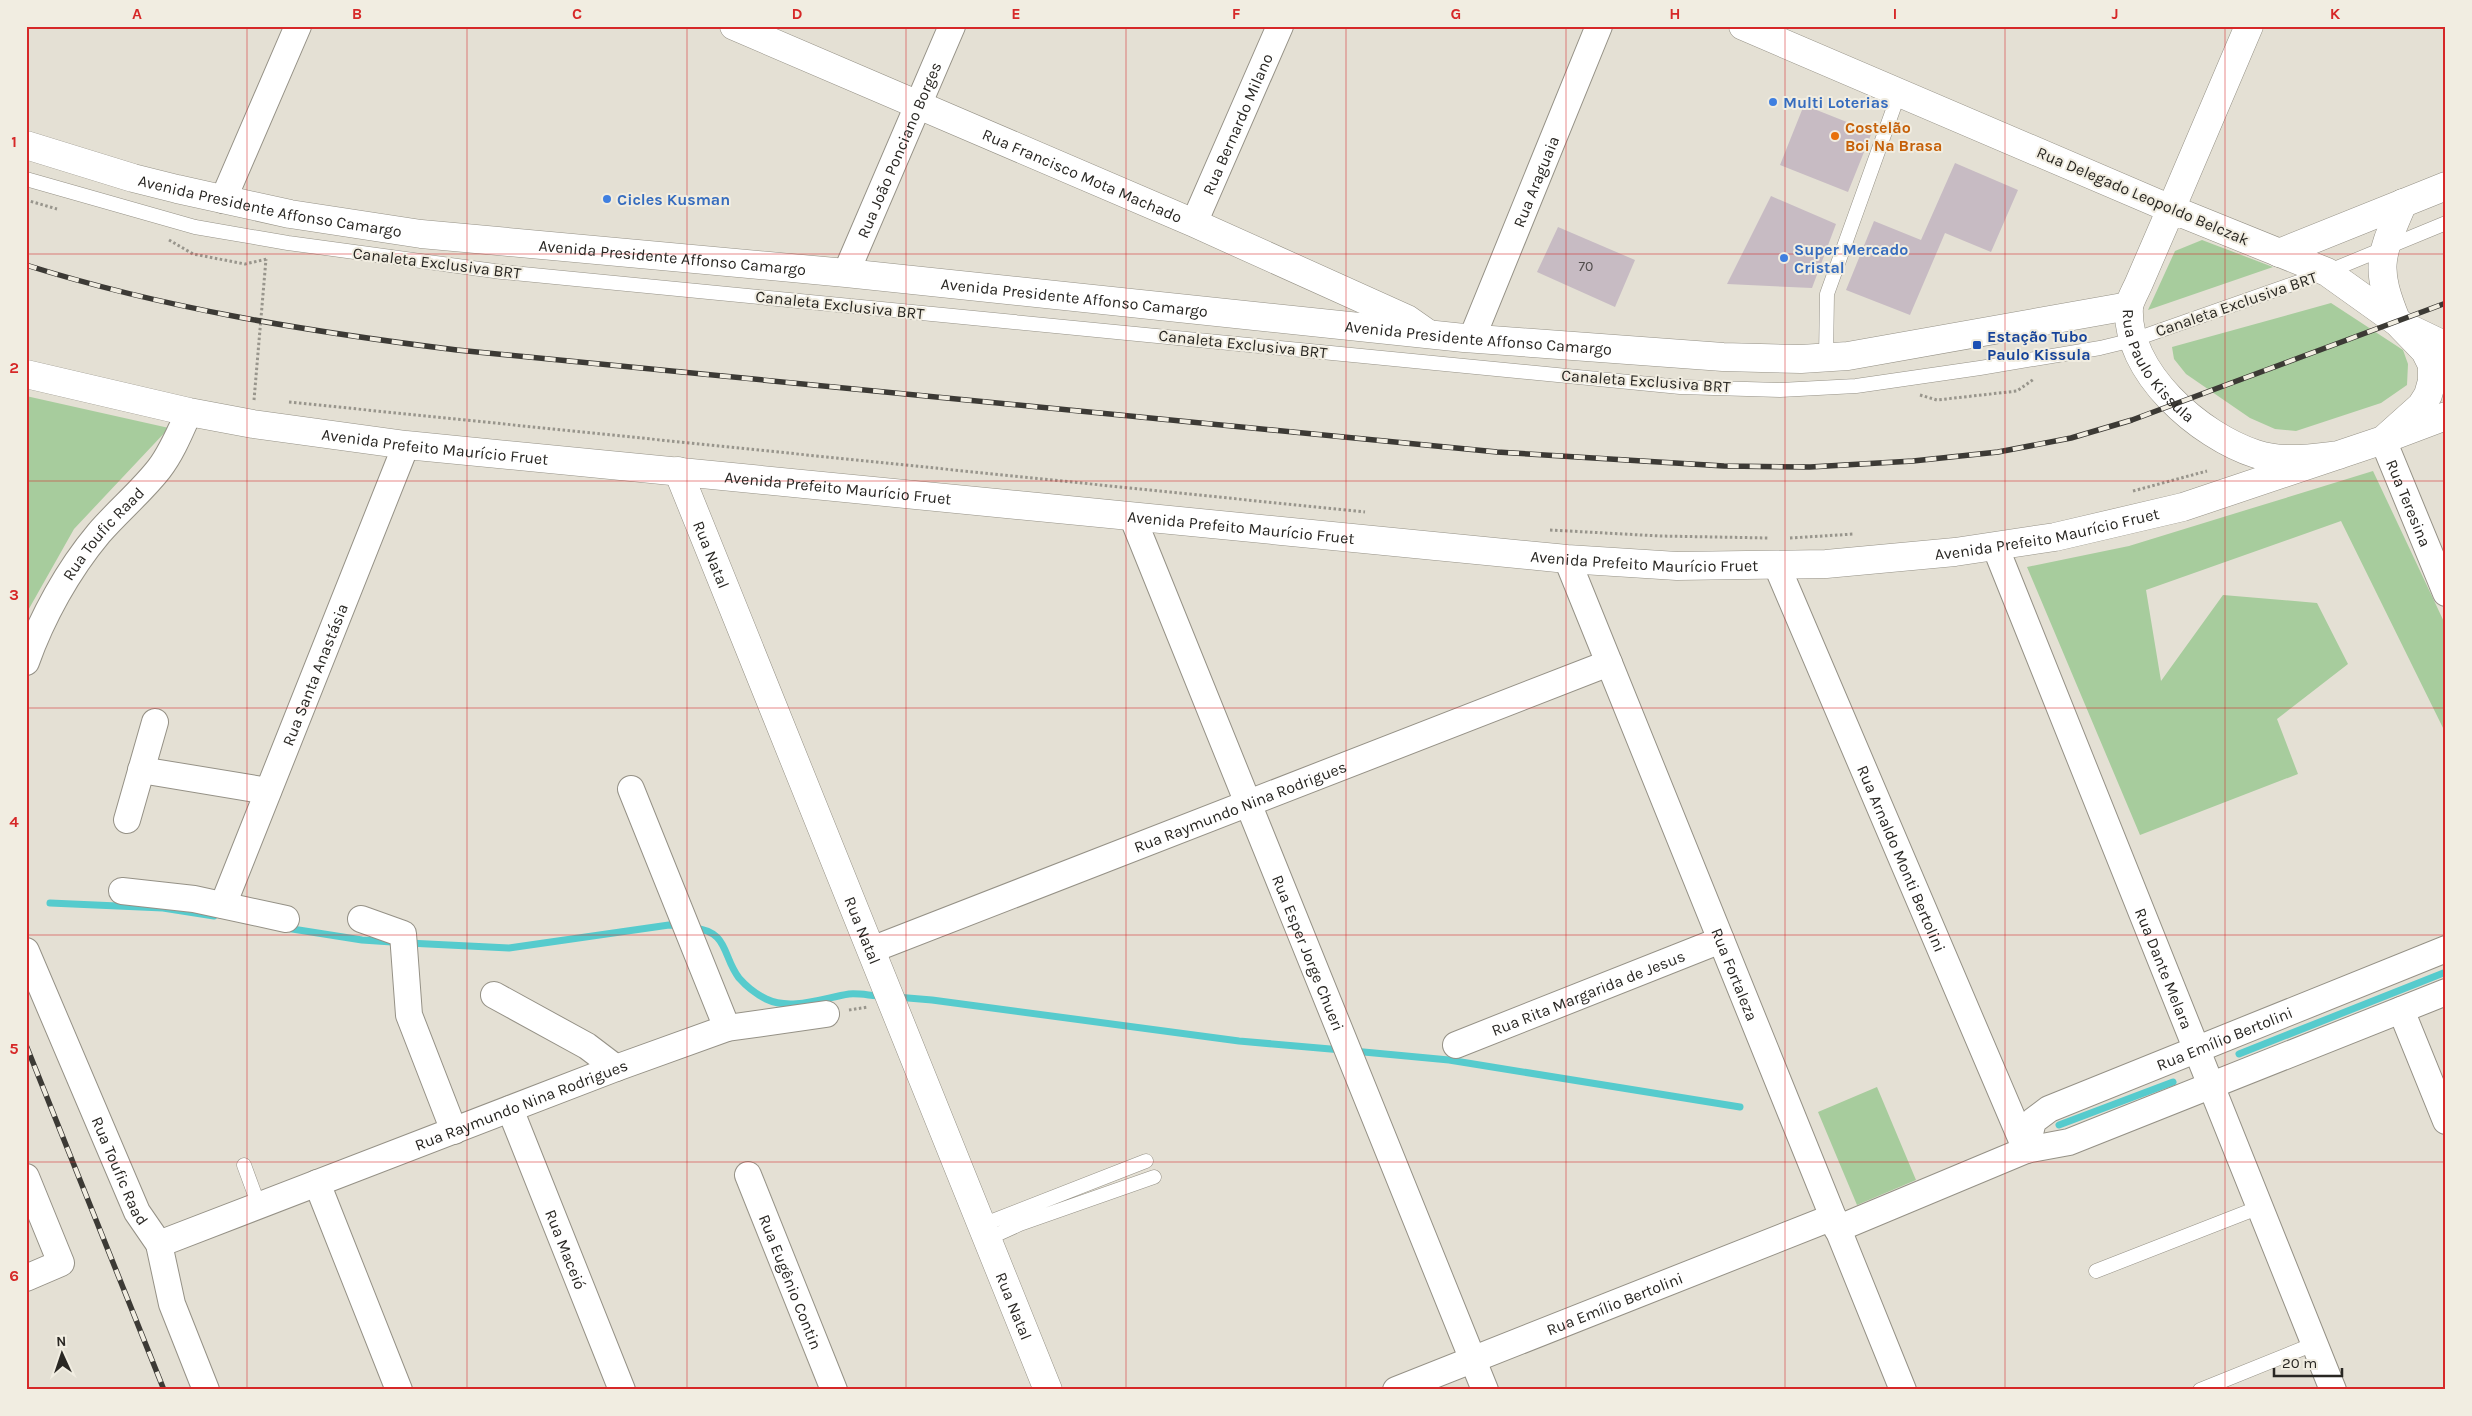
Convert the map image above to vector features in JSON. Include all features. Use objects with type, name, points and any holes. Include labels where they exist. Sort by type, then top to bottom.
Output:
[{"type":"main road","name":"Rua Francisco Mota Machado","points":[[734,26],[1194,223],[1407,319],[1427,333]]},
{"type":"main road","name":"Rua Delegado Leopoldo Belczak","points":[[1743,26],[2171,209],[2327,272],[2396,322],[2425,351],[2432,366],[2432,381],[2428,395],[2421,406],[2383,440]]},
{"type":"main road","name":"Rua Paulo Kissula","points":[[2249,26],[2129,306],[2133,340],[2140,359],[2154,382],[2175,404],[2237,447],[2257,455],[2280,459],[2339,455]]},
{"type":"main road","name":"Avenida Presidente Affonso Camargo","points":[[26,144],[133,178],[224,200],[290,214],[421,234],[846,274],[1472,338],[1684,355],[1826,358],[1880,351],[2129,306]]},
{"type":"main road","points":[[2279,253],[2446,186]]},
{"type":"main road","points":[[2403,203],[2384,248],[2381,275],[2385,294],[2396,322],[2446,346]]},
{"type":"main road","name":"Avenida Prefeito Maurício Fruet","points":[[26,374],[189,412],[254,411],[406,445],[1567,559],[1677,566],[1777,566],[1893,560],[1995,546],[2107,526],[2182,507],[2383,440],[2446,416]]},
{"type":"main road","name":"Rua Natal","points":[[678,471],[1048,1390]]},
{"type":"street","points":[[224,200],[298,26]]},
{"type":"street","name":"Rua João Ponciano Borges","points":[[846,274],[952,26]]},
{"type":"street","name":"Rua Bernardo Milano","points":[[1194,223],[1280,26]]},
{"type":"street","name":"Rua Araguaia","points":[[1472,338],[1599,26]]},
{"type":"street","name":"Rua Toufic Raad","points":[[26,662],[50,610],[76,565],[99,534],[158,470],[170,454],[189,412]]},
{"type":"street","name":"Rua Teresina","points":[[2383,440],[2446,593]]},
{"type":"street","name":"Rua Santa Anastásia","points":[[223,905],[406,445]]},
{"type":"street","name":"Rua Esper Jorge Chueri","points":[[1132,516],[1484,1390]]},
{"type":"street","name":"Rua Dante Melara","points":[[1995,546],[2333,1390]]},
{"type":"street","name":"Rua Fortaleza","points":[[1567,559],[1903,1390]]},
{"type":"street","name":"Rua Arnaldo Monti Bertolini","points":[[1777,566],[2026,1150]]},
{"type":"street","name":"Rua Raymundo Nina Rodrigues","points":[[876,962],[1248,803],[1609,663]]},
{"type":"street","points":[[127,820],[155,722]]},
{"type":"street","points":[[141,770],[268,791]]},
{"type":"street","points":[[631,788],[727,1028]]},
{"type":"street","points":[[122,891],[165,895],[286,919]]},
{"type":"street","points":[[361,919],[404,946],[409,1015],[454,1131]]},
{"type":"street","name":"Rua Rita Margarida de Jesus","points":[[1456,1045],[1721,940]]},
{"type":"street","name":"Rua Emílio Bertolini","points":[[2026,1150],[2034,1121],[2044,1112],[2446,949]]},
{"type":"street","name":"Rua Toufic Raad","points":[[26,951],[137,1212],[159,1244],[172,1304],[206,1390]]},
{"type":"street","name":"Rua Emílio Bertolini","points":[[1396,1390],[2026,1150],[2062,1144],[2446,992]]},
{"type":"street","points":[[494,995],[586,1046],[616,1068]]},
{"type":"street","points":[[2401,1010],[2446,1121]]},
{"type":"street","name":"Rua Raymundo Nina Rodrigues","points":[[159,1244],[616,1068],[727,1028],[826,1014]]},
{"type":"street","name":"Rua Maceió","points":[[510,1109],[622,1390]]},
{"type":"street","name":"Rua Eugênio Contin","points":[[748,1174],[834,1390]]},
{"type":"street","points":[[26,1177],[61,1263],[26,1278]]},
{"type":"street","points":[[317,1183],[399,1390]]},
{"type":"lane","points":[[1826,358],[1827,294],[1899,93]]},
{"type":"lane","name":"Canaleta Exclusiva BRT","points":[[26,179],[195,228],[502,272],[1680,387],[1780,390],[1856,386],[1980,368],[2133,340],[2327,272],[2446,223]]},
{"type":"lane","points":[[984,1232],[1146,1161]]},
{"type":"lane","points":[[244,1165],[259,1206]]},
{"type":"lane","points":[[984,1232],[1020,1224],[1154,1177]]},
{"type":"lane","points":[[2096,1271],[2260,1207]]},
{"type":"lane","points":[[2200,1390],[2314,1344]]},
{"type":"path","points":[[231,233],[266,259],[254,411]]},
{"type":"path","points":[[244,397],[254,411]]},
{"type":"path","points":[[254,411],[264,399]]},
{"type":"path","points":[[284,401],[1373,513]]},
{"type":"path","points":[[2130,492],[2216,468]]},
{"type":"path","points":[[1542,530],[1660,536],[1773,538]]},
{"type":"path","points":[[1782,538],[1857,534]]},
{"type":"path","points":[[826,1014],[892,1003]]},
{"type":"green space","points":[[2202,240],[2273,267],[2148,310],[2175,251]]},
{"type":"green space","points":[[2331,303],[2403,350],[2408,364],[2407,385],[2381,403],[2296,431],[2275,429],[2250,418],[2186,374],[2174,359],[2172,347]]},
{"type":"green space","points":[[26,396],[169,428],[74,529],[26,614]]},
{"type":"green space","points":[[2373,471],[2446,626],[2446,734],[2341,521],[2146,590],[2161,681],[2223,595],[2317,603],[2348,664],[2277,719],[2298,774],[2140,835],[2027,567],[2129,546]]},
{"type":"green space","points":[[1877,1087],[1916,1180],[1857,1205],[1818,1112]]},
{"type":"building","points":[[1804,105],[1872,132],[1848,192],[1780,165]]},
{"type":"building","points":[[1955,163],[2018,190],[1991,252],[1945,233],[1910,315],[1846,290],[1874,221],[1921,240]]},
{"type":"building","points":[[1771,196],[1836,224],[1812,288],[1727,284]]},
{"type":"building","points":[[1558,227],[1635,260],[1615,307],[1537,272]]},
{"type":"waterway","points":[[50,903],[163,908],[214,916]]},
{"type":"waterway","points":[[408,943],[509,948],[669,925],[680,926]]},
{"type":"waterway","points":[[286,928],[362,940],[392,942]]},
{"type":"waterway","points":[[693,928],[705,930],[719,939],[739,978],[751,990],[766,999],[786,1004],[796,1004],[849,994],[883,996]]},
{"type":"waterway","points":[[2239,1054],[2446,972]]},
{"type":"waterway","points":[[896,997],[932,1000],[1239,1041],[1342,1050]]},
{"type":"waterway","points":[[1353,1051],[1449,1060],[1740,1107]]},
{"type":"waterway","points":[[2059,1125],[2173,1082]]},
{"type":"railway","points":[[26,265],[132,294],[240,317],[294,327],[457,350],[1497,452],[1724,466],[1810,467],[1913,461],[1998,452],[2071,438],[2132,420],[2446,303]]},
{"type":"railway","points":[[26,1045],[164,1390]]},
{"type":"place","name":"Multi Loterias","points":[[1773,102]]},
{"type":"place","name":"Costelão Boi Na Brasa","points":[[1835,136]]},
{"type":"place","name":"Cicles Kusman","points":[[607,199]]},
{"type":"place","name":"Super Mercado Cristal","points":[[1784,258]]},
{"type":"place","name":"Estação Tubo Paulo Kissula","points":[[1977,345]]}]
